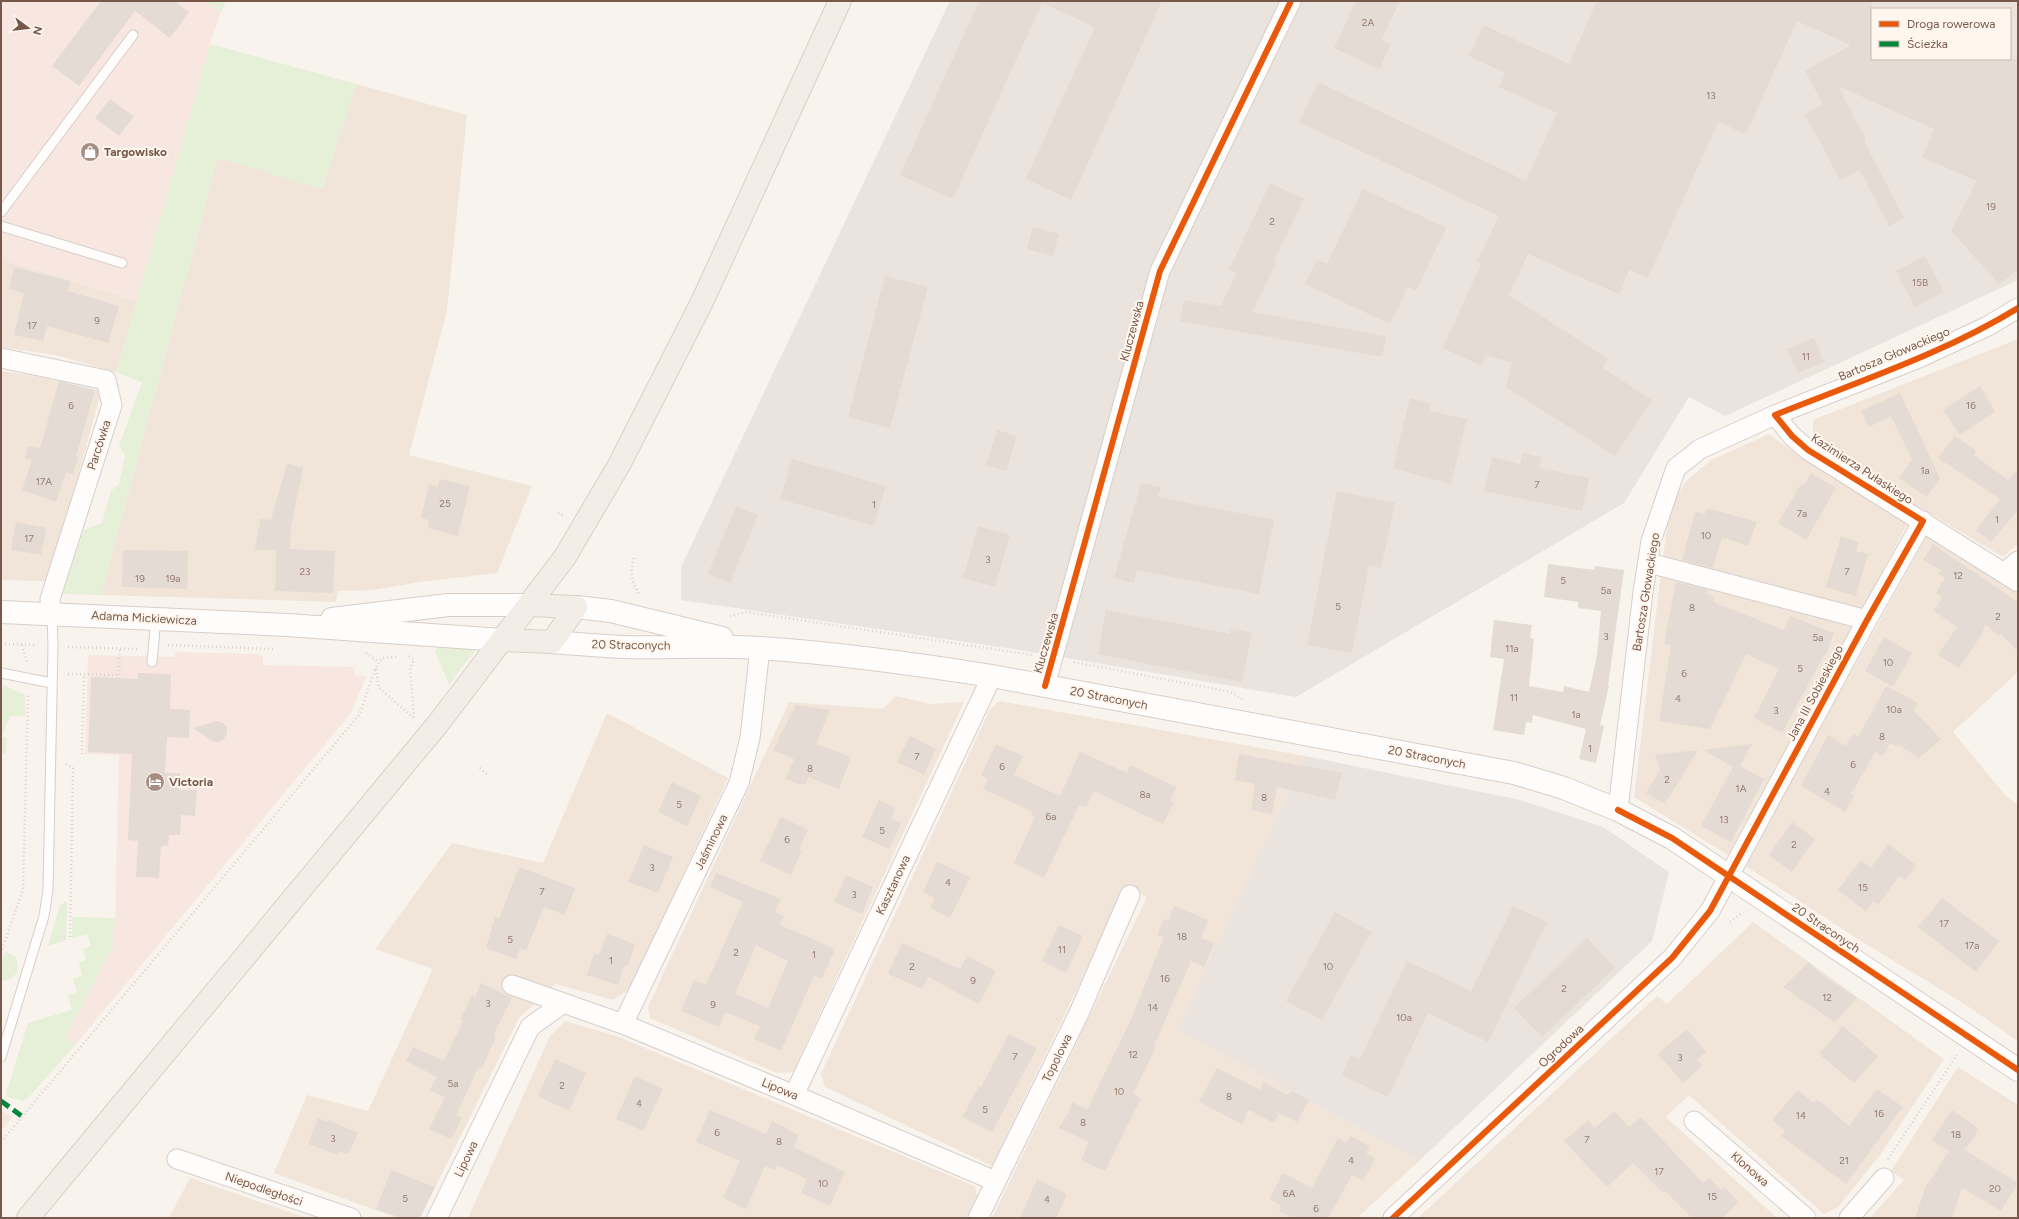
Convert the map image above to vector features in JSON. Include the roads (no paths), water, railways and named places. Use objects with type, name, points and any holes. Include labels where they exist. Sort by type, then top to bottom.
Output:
[{"type":"main road","points":[[28,1218],[437,725],[565,557],[619,465],[702,302],[840,1]]},
{"type":"main road","name":"Adama Mickiewicza","points":[[287,625],[448,605],[529,605]]},
{"type":"main road","name":"20 Straconych","points":[[529,605],[576,608],[636,617],[760,648]]},
{"type":"main road","points":[[552,642],[576,608]]},
{"type":"main road","name":"Adama Mickiewicza","points":[[1,612],[52,613],[287,625],[502,640]]},
{"type":"main road","name":"20 Straconych","points":[[502,640],[624,646],[717,646],[841,654],[992,676],[1514,773],[1564,788],[1618,810],[1672,838],[2018,1070]]},
{"type":"street","name":"Kluczewska","points":[[1046,686],[1160,271],[1291,1]]},
{"type":"street","name":"Bartosza Głowackiego","points":[[1618,810],[1644,592],[1652,541],[1676,468],[1700,449],[1775,414],[1919,358],[1988,326],[2018,308]]},
{"type":"street","name":"Parcówka","points":[[1,358],[106,380],[112,405],[50,599],[52,613]]},
{"type":"street","name":"Kazimierza Pułaskiego","points":[[1775,414],[1792,436],[1808,450],[1923,521],[2014,572]]},
{"type":"street","name":"Jana III Sobieskiego","points":[[1728,876],[1867,620],[1923,521]]},
{"type":"street","points":[[1649,563],[1867,620]]},
{"type":"street","name":"Jaśminowa","points":[[623,1024],[739,783],[750,738],[760,648]]},
{"type":"street","name":"Kasztanowa","points":[[794,1094],[992,676]]},
{"type":"street","name":"Ogrodowa","points":[[1393,1218],[1672,958],[1710,911],[1728,876]]},
{"type":"street","name":"Topolowa","points":[[978,1218],[1079,1013],[1130,896]]},
{"type":"street","name":"Lipowa","points":[[512,985],[562,1004],[623,1024],[794,1094],[996,1181]]},
{"type":"street","name":"Lipowa","points":[[437,1218],[530,1027],[562,1004]]},
{"type":"street","name":"Klonowa","points":[[1694,1121],[1806,1218]]},
{"type":"street","name":"Niepodległości","points":[[177,1159],[351,1218]]},
{"type":"street","points":[[1849,1218],[1884,1171]]},
{"type":"lane","points":[[1,212],[133,34]]},
{"type":"lane","points":[[1,226],[122,263]]},
{"type":"lane","points":[[1,1058],[44,916],[48,890],[53,646],[52,613]]},
{"type":"lane","points":[[152,662],[156,618]]},
{"type":"lane","points":[[1,673],[52,683]]},
{"type":"place","name":"Targowisko","points":[[90,152]]},
{"type":"place","name":"Victoria","points":[[155,782]]}]
